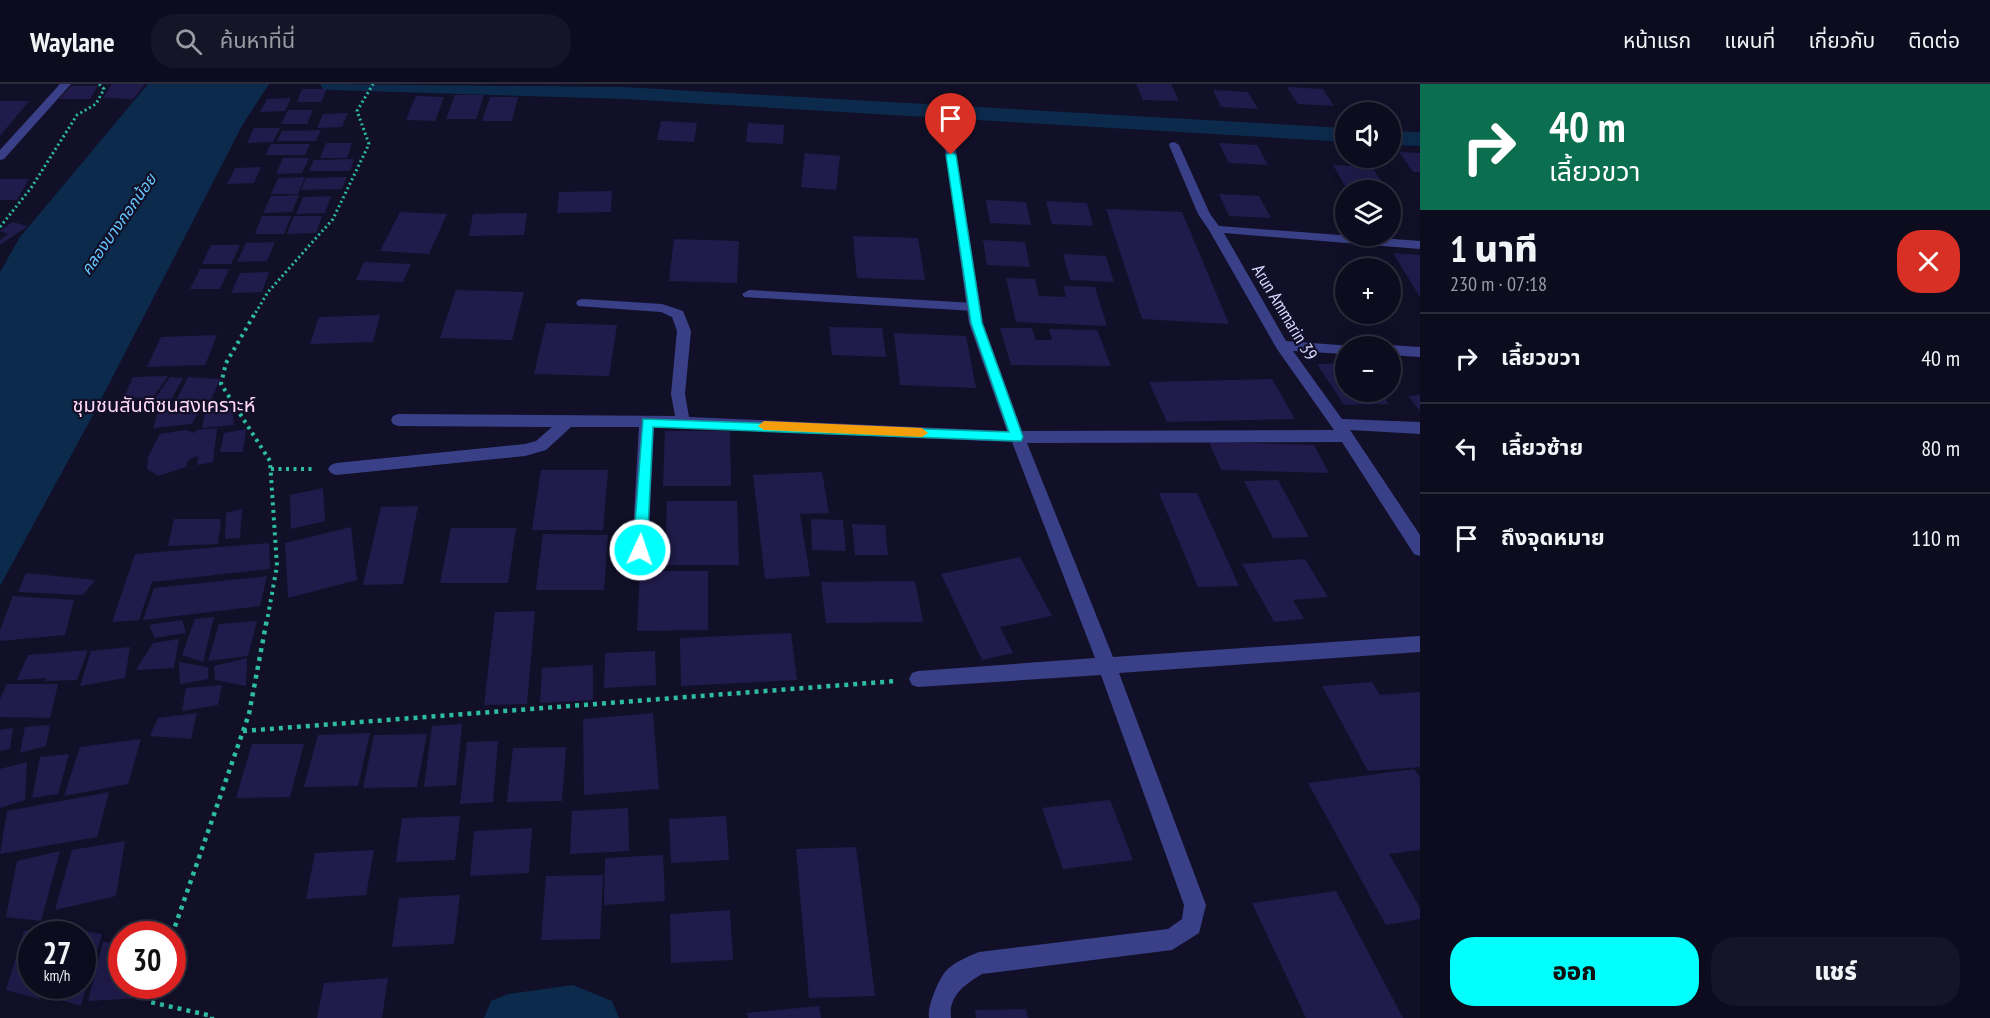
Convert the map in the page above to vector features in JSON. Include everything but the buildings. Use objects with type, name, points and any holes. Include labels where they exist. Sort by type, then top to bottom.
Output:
[{"type":"street","points":[[0,157],[66,84]]},
{"type":"street","points":[[940,1018],[939,1010],[952,979],[979,963],[1172,939],[1191,925],[1195,905],[1107,664],[1017,437],[976,323],[948,133]]},
{"type":"street","name":"Arun Ammarin 39","points":[[1174,145],[1204,214],[1215,229],[1282,346],[1420,549]]},
{"type":"street","points":[[1215,229],[1420,245]]},
{"type":"street","points":[[749,294],[974,307]]},
{"type":"street","points":[[583,303],[662,308],[678,314],[684,331],[678,394],[683,422]]},
{"type":"street","points":[[1282,346],[1335,348]]},
{"type":"street","points":[[1401,351],[1420,352]]},
{"type":"street","points":[[398,420],[683,422],[1017,437],[1420,428]]},
{"type":"street","points":[[336,470],[525,450],[541,446],[567,422]]},
{"type":"street","points":[[640,550],[647,422]]},
{"type":"street","points":[[918,679],[1107,664],[1420,644]]},
{"type":"path","points":[[0,227],[31,188],[77,114],[96,104],[104,89],[99,84]]},
{"type":"path","points":[[177,921],[249,714],[277,566],[270,461],[221,384],[226,363],[268,292],[333,219],[369,144],[357,111],[373,84]]},
{"type":"path","points":[[271,469],[336,470]]},
{"type":"path","points":[[243,731],[918,679]]},
{"type":"path","points":[[151,999],[150,1002],[212,1017]]},
{"type":"water","name":"คลองบางกอกน้อย","points":[[148,84],[269,84],[243,124],[93,415],[0,586],[0,272],[20,237]]},
{"type":"waterway","points":[[331,84],[365,86]]},
{"type":"waterway","points":[[378,87],[624,93],[1335,134]]},
{"type":"waterway","points":[[1401,138],[1420,139]]},
{"type":"waterway","points":[[508,1018],[573,1009],[595,1018]]},
{"type":"slow traffic","points":[[764,426],[922,433]]},
{"type":"district","name":"ชุมชนสันติชนสงเคราะห์","points":[[164,405]]},
{"type":"route","points":[[640,550],[647,422],[1017,437],[976,323],[951,155]]}]
